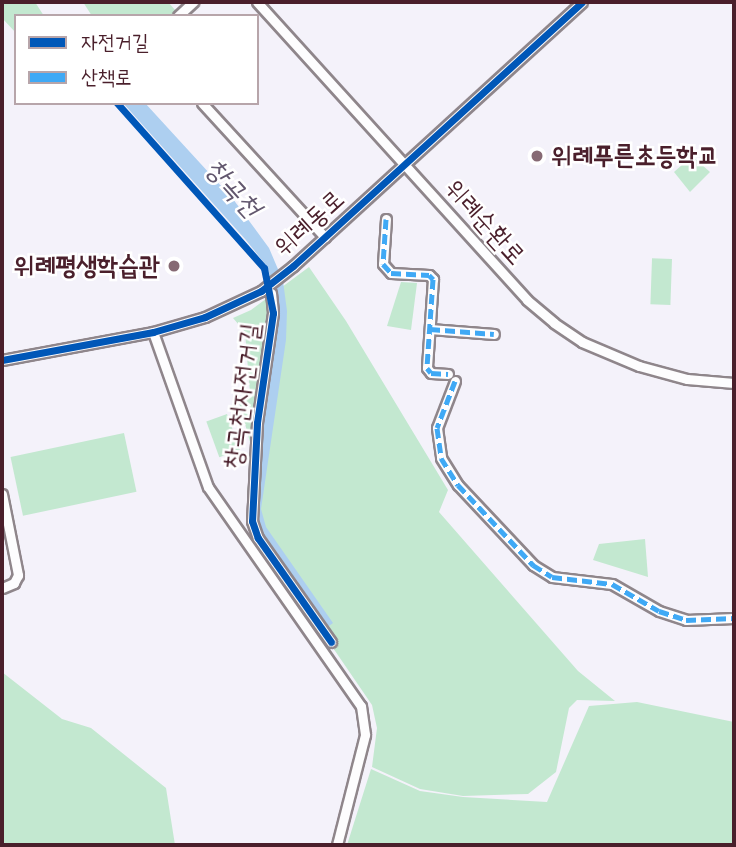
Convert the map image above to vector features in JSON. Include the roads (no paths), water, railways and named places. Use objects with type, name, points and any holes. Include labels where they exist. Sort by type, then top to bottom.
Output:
[{"type":"street","points":[[180,14],[193,2]]},
{"type":"street","name":"위례순환로","points":[[257,2],[527,300],[554,323],[582,342],[639,366],[698,380],[734,383]]},
{"type":"street","name":"위례동로","points":[[2,360],[153,332],[205,317],[261,291],[304,256],[582,2]]},
{"type":"street","points":[[204,105],[325,237]]},
{"type":"street","points":[[386,219],[383,264],[391,273],[429,275],[433,279],[428,368],[431,373],[452,378],[438,428],[441,458],[458,485],[533,565],[552,577],[612,584],[659,611],[685,620],[734,618]]},
{"type":"street","name":"창곡천자전거길","points":[[271,293],[273,313],[257,423],[252,521],[258,538],[331,642]]},
{"type":"street","points":[[430,329],[494,334]]},
{"type":"street","points":[[153,332],[208,487],[361,706],[365,735],[337,845]]},
{"type":"street","points":[[2,494],[18,575],[14,583],[2,588]]},
{"type":"water","points":[[125,105],[147,105],[233,199],[269,248],[283,281],[287,311],[286,340],[261,509],[266,527],[333,623],[326,628],[262,533],[256,518],[260,423],[277,338],[276,290],[266,265]]},
{"type":"place","name":"위례푸른초등학교","points":[[537,156]]},
{"type":"place","name":"위례평생학습관","points":[[174,266]]},
{"type":"water label","name":"창곡천","points":[[234,187]]}]
